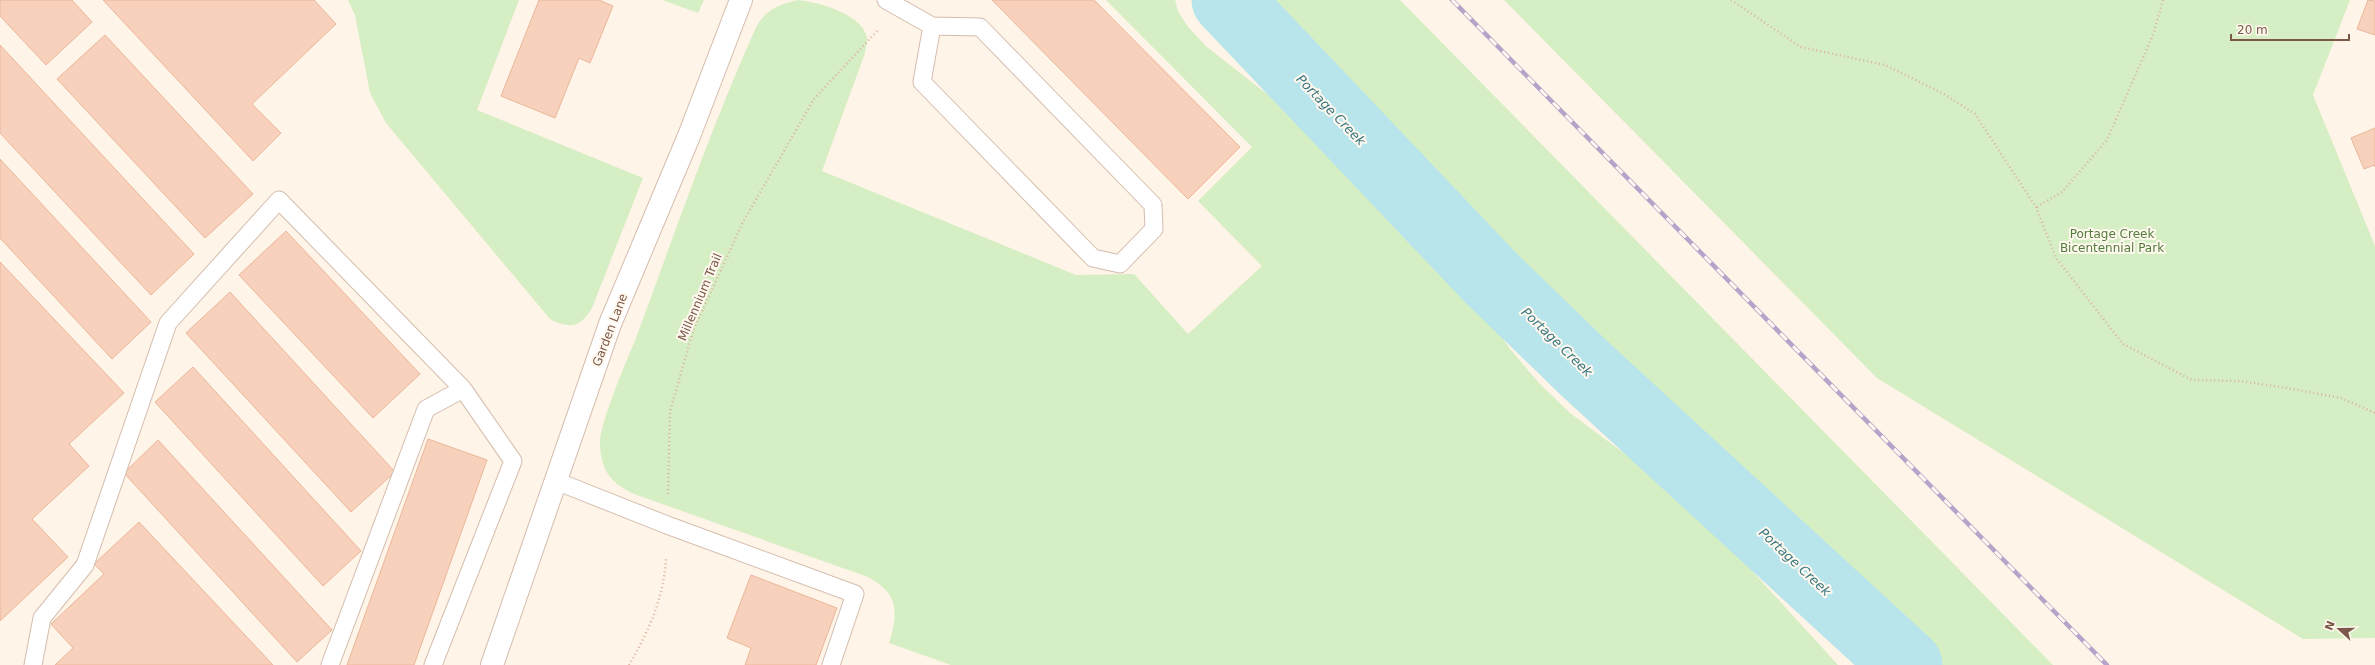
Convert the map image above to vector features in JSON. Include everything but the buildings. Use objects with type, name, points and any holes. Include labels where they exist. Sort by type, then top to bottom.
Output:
[{"type":"street","name":"Garden Lane","points":[[492,665],[610,324],[689,136],[741,0]]},
{"type":"lane","points":[[888,1],[932,26],[980,27],[1153,205],[1154,229],[1120,264],[1093,258],[922,82],[932,26]]},
{"type":"lane","points":[[33,665],[42,618],[85,565],[168,323],[279,200],[463,389],[513,461],[433,665]]},
{"type":"lane","points":[[330,665],[426,409],[463,389]]},
{"type":"lane","points":[[556,482],[667,525],[855,594],[830,665]]},
{"type":"path","points":[[1731,0],[1801,47],[1885,65],[1944,94],[1975,114],[2036,208],[2056,258],[2123,344],[2192,380],[2240,381],[2287,388],[2341,398],[2375,413]]},
{"type":"path","points":[[2036,208],[2062,192],[2107,140],[2153,35],[2163,0]]},
{"type":"path","name":"Millennium Trail","points":[[629,665],[648,632],[666,572],[670,412],[693,331],[742,222],[814,99],[884,24],[888,1]]},
{"type":"green space","points":[[348,0],[519,0],[477,110],[643,178],[592,308],[588,315],[579,323],[569,325],[550,319],[386,123],[370,93],[355,15]]},
{"type":"green space","points":[[662,0],[704,0],[698,13]]},
{"type":"green space","points":[[798,0],[817,3],[849,16],[864,30],[867,38],[865,53],[822,171],[1076,275],[1134,274],[1188,334],[1262,266],[1198,201],[1252,147],[1106,0],[1175,0],[1178,11],[1188,27],[1207,47],[1272,98],[1326,130],[1354,156],[1472,292],[1510,349],[1539,383],[1570,413],[1668,486],[1703,517],[1838,665],[951,665],[889,643],[894,622],[894,604],[885,590],[878,583],[868,577],[626,490],[610,476],[603,463],[601,455],[601,437],[608,409],[724,102],[757,25],[761,19],[774,8]]},
{"type":"green space","points":[[1261,0],[1400,0],[2053,665],[1935,665],[1588,348]]},
{"type":"green space","name":"Portage Creek Bicentennial Park","points":[[1504,0],[2350,0],[2313,95],[2375,246],[2375,638],[2303,639],[1877,378]]},
{"type":"waterway","name":"Portage Creek","points":[[1227,0],[1492,279],[1585,369],[1907,665]]},
{"type":"railway","points":[[1452,0],[2107,665]]}]
